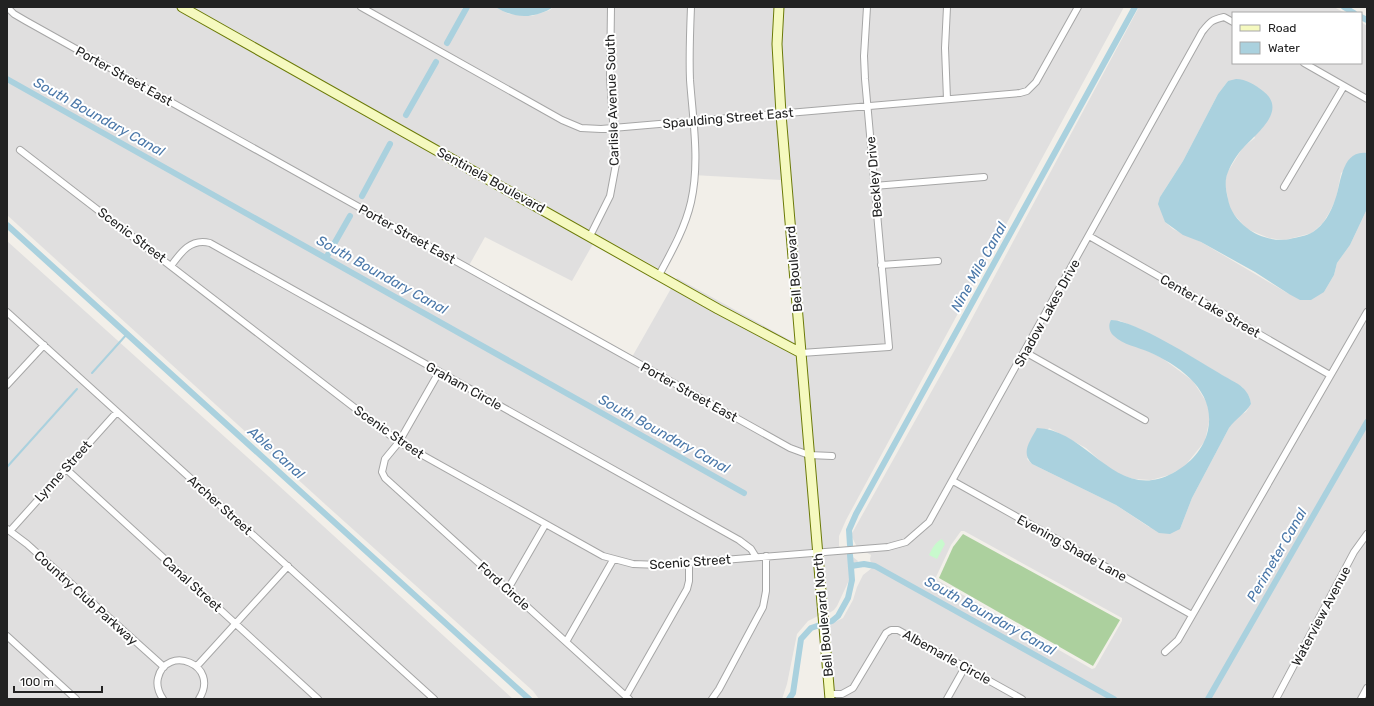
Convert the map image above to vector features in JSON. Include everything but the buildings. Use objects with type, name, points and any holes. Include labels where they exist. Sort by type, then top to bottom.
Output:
[{"type":"street","name":"Porter Street East","points":[[7,7],[14,14],[26,21],[783,444],[809,455]]},
{"type":"street","name":"Sentinela Boulevard","points":[[182,7],[801,354]]},
{"type":"street","name":"Spaulding Street East","points":[[361,7],[574,126],[594,129],[1020,93],[1027,91],[1040,76],[1078,7]]},
{"type":"street","name":"Carlisle Avenue South","points":[[590,236],[606,204],[612,187],[616,164],[610,78],[611,7]]},
{"type":"street","points":[[659,275],[682,230],[691,201],[695,178],[694,121],[690,53],[691,7]]},
{"type":"street","name":"Bell Boulevard","points":[[779,7],[777,44],[780,114],[816,530]]},
{"type":"street","name":"Beckley Drive","points":[[801,354],[889,347],[864,56],[867,7]]},
{"type":"street","points":[[947,7],[945,48],[947,99]]},
{"type":"street","name":"Shadow Lakes Drive","points":[[818,552],[888,547],[906,542],[929,522],[1202,32],[1211,21],[1224,17],[1232,21]]},
{"type":"street","points":[[1306,64],[1367,99]]},
{"type":"street","points":[[1284,187],[1344,86]]},
{"type":"street","name":"Scenic Street","points":[[20,150],[399,442],[545,525],[613,560],[647,566],[818,552]]},
{"type":"street","points":[[874,186],[984,177]]},
{"type":"street","name":"Center Lake Street","points":[[1089,236],[1330,375]]},
{"type":"street","name":"Graham Circle","points":[[171,266],[189,246],[195,242],[210,244],[739,540],[751,549],[756,557]]},
{"type":"street","points":[[881,265],[938,261]]},
{"type":"street","name":"Archer Street","points":[[7,312],[434,699]]},
{"type":"street","points":[[1164,652],[1178,640],[1367,312]]},
{"type":"street","points":[[7,386],[44,345]]},
{"type":"street","points":[[1025,352],[1144,420]]},
{"type":"street","points":[[399,442],[439,372]]},
{"type":"street","name":"Lynne Street","points":[[8,530],[117,412]]},
{"type":"street","name":"Ford Circle","points":[[399,442],[385,459],[382,470],[385,478],[627,698]]},
{"type":"street","points":[[809,455],[832,456]]},
{"type":"street","name":"Canal Street","points":[[65,468],[318,699]]},
{"type":"street","name":"Evening Shade Lane","points":[[953,481],[1192,615]]},
{"type":"street","points":[[508,589],[545,525]]},
{"type":"street","name":"Country Club Parkway","points":[[8,530],[164,667]]},
{"type":"street","name":"Bell Boulevard North","points":[[816,530],[830,697]]},
{"type":"street","name":"Waterview Avenue","points":[[1276,699],[1354,552],[1367,534]]},
{"type":"street","points":[[712,699],[760,614],[766,591],[766,556]]},
{"type":"street","points":[[566,642],[613,560]]},
{"type":"street","points":[[627,698],[687,589],[689,581],[689,563]]},
{"type":"street","points":[[197,666],[288,566]]},
{"type":"street","name":"Albemarle Circle","points":[[830,697],[842,694],[853,688],[882,638],[891,630],[898,630],[1022,699]]},
{"type":"street","points":[[7,636],[76,699]]},
{"type":"street","points":[[163,699],[158,688],[157,681],[164,667],[169,663],[184,660],[197,666],[204,679],[203,693],[199,699]]},
{"type":"street","points":[[947,699],[965,667]]},
{"type":"street","points":[[1361,699],[1367,688]]},
{"type":"shaded area","points":[[7,7],[460,7],[466,11],[470,7],[495,7],[509,14],[532,16],[550,10],[553,7],[776,7],[782,180],[693,175],[689,209],[659,269],[598,235],[572,281],[485,237],[467,269],[632,357],[677,278],[797,344],[820,615],[808,621],[797,634],[787,684],[782,699],[539,699],[533,691],[7,215]]},
{"type":"shaded area","points":[[782,7],[1124,7],[846,520],[839,536],[839,546],[858,561],[837,606],[826,615],[784,111],[781,44]]},
{"type":"shaded area","points":[[1139,7],[1334,7],[1343,12],[1232,12],[1232,64],[1362,64],[1362,23],[1367,26],[1367,153],[1364,153],[1341,173],[1336,199],[1323,223],[1312,233],[1285,240],[1269,238],[1247,229],[1230,210],[1225,183],[1227,173],[1243,147],[1255,138],[1228,81],[1218,94],[1183,161],[1160,197],[1165,222],[1173,229],[1201,242],[1289,294],[1324,292],[1334,275],[1337,263],[1350,245],[1367,209],[1367,699],[833,699],[827,626],[843,618],[853,600],[863,575],[872,568],[870,559],[871,555],[857,547],[851,535],[962,337]],"holes":[[[1118,320],[1140,329],[1242,387],[1249,396],[1251,404],[1246,412],[1235,418],[1229,428],[1192,498],[1180,529],[1149,527],[1116,505],[1032,464],[1027,459],[1049,428],[1086,448],[1108,468],[1121,475],[1134,479],[1151,480],[1169,475],[1184,467],[1205,441],[1210,417],[1207,403],[1193,381],[1162,358],[1148,351]],[[961,531],[964,531],[1122,618],[1122,621],[1095,668],[1092,669],[937,580],[936,577],[951,545]]]},
{"type":"shaded area","points":[[7,241],[266,474],[513,699],[7,699]]},
{"type":"green space","points":[[963,534],[1120,620],[1093,666],[939,578],[953,547]]},
{"type":"green space","points":[[942,539],[945,544],[937,559],[929,555],[936,544]]},
{"type":"water","points":[[495,7],[553,7],[535,15],[518,16],[507,13]]},
{"type":"water","points":[[1236,79],[1247,81],[1263,91],[1270,98],[1272,106],[1268,121],[1237,155],[1229,169],[1226,179],[1229,203],[1234,215],[1240,222],[1256,234],[1267,238],[1285,240],[1313,232],[1327,218],[1337,194],[1341,177],[1347,162],[1358,153],[1367,153],[1367,209],[1350,245],[1337,263],[1334,275],[1324,292],[1311,300],[1300,300],[1255,272],[1201,242],[1183,235],[1165,222],[1158,204],[1160,197],[1183,161],[1218,94],[1228,81]]},
{"type":"water","points":[[1111,320],[1135,327],[1181,350],[1238,384],[1243,388],[1250,399],[1251,404],[1249,407],[1229,428],[1192,498],[1180,529],[1170,534],[1159,533],[1116,505],[1032,464],[1027,455],[1028,446],[1037,428],[1055,431],[1072,440],[1118,473],[1135,479],[1153,480],[1173,473],[1185,465],[1200,450],[1208,430],[1209,416],[1207,404],[1201,392],[1194,382],[1173,365],[1149,352],[1126,344],[1118,339],[1110,330]]},
{"type":"waterway","points":[[447,43],[467,7]]},
{"type":"waterway","name":"Nine Mile Canal","points":[[850,545],[849,530],[856,514],[1135,7]]},
{"type":"waterway","name":"Nine Mile Canal","points":[[1344,7],[1352,12]]},
{"type":"waterway","name":"Nine Mile Canal","points":[[1362,18],[1367,20]]},
{"type":"waterway","points":[[406,115],[436,62]]},
{"type":"waterway","name":"South Boundary Canal","points":[[7,79],[744,493]]},
{"type":"waterway","points":[[362,196],[390,144]]},
{"type":"waterway","points":[[326,258],[350,216]]},
{"type":"waterway","name":"Able Canal","points":[[7,225],[529,699]]},
{"type":"waterway","points":[[92,373],[127,334]]},
{"type":"waterway","points":[[7,467],[77,389]]},
{"type":"waterway","name":"Perimeter Canal","points":[[1208,699],[1367,422]]},
{"type":"waterway","points":[[789,699],[793,693],[801,639],[811,628],[832,621],[838,616],[848,598],[852,580],[850,555]]},
{"type":"waterway","name":"South Boundary Canal","points":[[851,566],[864,564],[875,566],[1114,699]]}]
